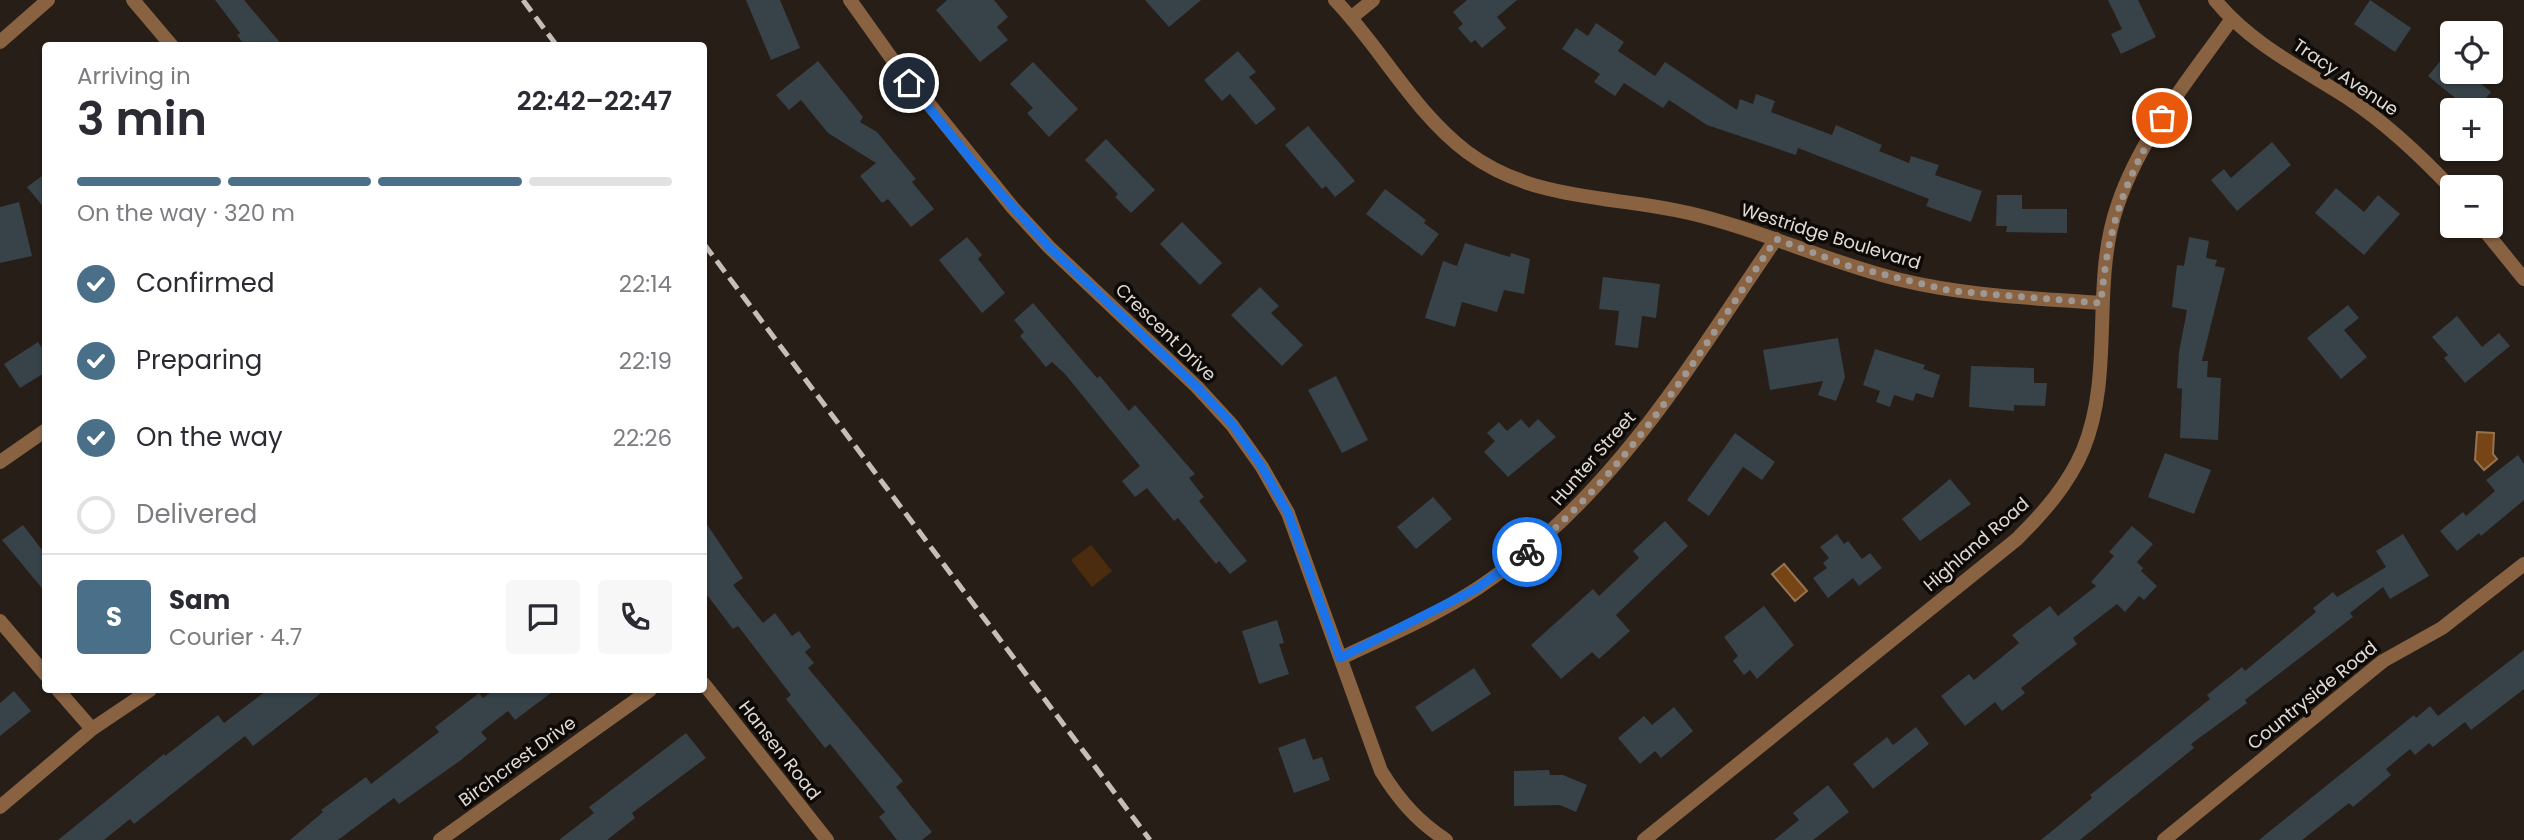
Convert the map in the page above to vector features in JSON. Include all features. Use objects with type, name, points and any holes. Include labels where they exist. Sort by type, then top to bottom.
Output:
[{"type":"street","points":[[0,41],[48,0]]},
{"type":"street","points":[[133,0],[169,42]]},
{"type":"street","name":"Crescent Drive","points":[[850,0],[922,101],[929,104],[1013,208],[1233,425],[1262,467],[1288,513],[1381,771],[1398,799],[1420,822],[1446,840]]},
{"type":"street","name":"Westridge Boulevard","points":[[1335,0],[1352,17],[1434,122],[1468,152],[1510,176],[1554,192],[1688,212],[1776,239],[1849,266],[1951,291],[2101,303]]},
{"type":"street","points":[[1352,17],[1373,0]]},
{"type":"street","name":"Tracy Avenue","points":[[2215,0],[2231,20],[2268,48],[2386,125],[2440,178]]},
{"type":"street","name":"Highland Road","points":[[1644,840],[2017,539],[2044,512],[2072,471],[2083,449],[2094,413],[2106,254],[2118,205],[2137,160],[2231,20]]},
{"type":"street","points":[[2491,238],[2524,279]]},
{"type":"street","name":"Hunter Street","points":[[1340,658],[1476,589],[1529,551],[1578,508],[1647,427],[1776,239]]},
{"type":"street","points":[[0,462],[42,433]]},
{"type":"street","name":"Countryside Road","points":[[2164,840],[2383,661],[2442,628],[2524,564]]},
{"type":"street","points":[[0,621],[42,670]]},
{"type":"street","name":"Hansen Road","points":[[707,688],[827,840]]},
{"type":"street","points":[[61,693],[92,729]]},
{"type":"street","points":[[0,807],[92,729],[146,693]]},
{"type":"street","name":"Birchcrest Drive","points":[[440,840],[646,693]]},
{"type":"shaded area","points":[[2477,432],[2494,433],[2493,454],[2497,459],[2484,470],[2475,460]]},
{"type":"shaded area","points":[[1091,545],[1112,571],[1092,587],[1071,560]]},
{"type":"shaded area","points":[[1784,564],[1807,591],[1795,601],[1772,574]]},
{"type":"building","points":[[215,0],[244,0],[280,42],[242,42],[237,35],[240,33]]},
{"type":"building","points":[[746,0],[780,0],[800,48],[771,60]]},
{"type":"building","points":[[947,0],[994,0],[1008,17],[997,27],[1008,40],[980,62],[936,10]]},
{"type":"building","points":[[1145,0],[1201,0],[1169,27]]},
{"type":"building","points":[[1467,0],[1517,0],[1497,17],[1506,28],[1482,48],[1475,40],[1471,43],[1458,28],[1463,24],[1453,12]]},
{"type":"building","points":[[2108,0],[2138,0],[2156,37],[2121,54],[2111,34],[2122,29]]},
{"type":"building","points":[[2370,0],[2411,28],[2395,52],[2354,24]]},
{"type":"building","points":[[1596,23],[1624,42],[1618,51],[1655,76],[1665,62],[1737,110],[1740,99],[1753,104],[1756,94],[1775,101],[1771,112],[1832,135],[1836,125],[1882,145],[1879,151],[1909,163],[1911,156],[1939,165],[1935,175],[1982,191],[1971,222],[1926,206],[1929,199],[1798,148],[1796,155],[1707,125],[1669,100],[1663,108],[1624,83],[1615,96],[1594,82],[1600,74],[1562,49],[1576,28],[1588,36]]},
{"type":"building","points":[[1238,51],[1256,72],[1249,77],[1276,109],[1256,125],[1230,94],[1222,101],[1204,80]]},
{"type":"building","points":[[818,61],[863,117],[860,122],[877,132],[916,179],[912,182],[934,209],[911,227],[888,199],[882,203],[860,176],[876,163],[828,133],[801,100],[789,110],[776,95]]},
{"type":"building","points":[[1033,62],[1078,109],[1049,137],[1027,113],[1033,108],[1010,84]]},
{"type":"building","points":[[2440,62],[2440,84],[2481,84],[2491,92],[2486,98],[2455,98],[2428,76]]},
{"type":"building","points":[[1308,126],[1355,181],[1335,197],[1326,186],[1322,189],[1285,145]]},
{"type":"building","points":[[1106,139],[1155,190],[1131,213],[1115,197],[1118,194],[1085,160]]},
{"type":"building","points":[[2272,142],[2291,165],[2237,211],[2211,180],[2224,169],[2231,178]]},
{"type":"building","points":[[42,176],[42,205],[27,187]]},
{"type":"building","points":[[2336,188],[2364,212],[2378,195],[2400,214],[2364,255],[2315,213]]},
{"type":"building","points":[[1385,189],[1426,220],[1424,223],[1439,234],[1422,256],[1366,214]]},
{"type":"building","points":[[1997,195],[2022,195],[2022,209],[2067,209],[2067,233],[2006,232],[2007,226],[1996,226]]},
{"type":"building","points":[[19,202],[32,256],[0,263],[0,207]]},
{"type":"building","points":[[1182,222],[1222,263],[1200,285],[1160,244]]},
{"type":"building","points":[[967,237],[982,255],[978,259],[1005,293],[982,313],[939,260]]},
{"type":"building","points":[[2189,237],[2209,241],[2206,258],[2217,260],[2215,266],[2225,268],[2202,361],[2208,361],[2207,377],[2221,378],[2218,440],[2180,438],[2182,389],[2177,388],[2179,352],[2187,310],[2172,307],[2177,265],[2184,266]]},
{"type":"building","points":[[1465,243],[1510,257],[1511,253],[1530,259],[1524,294],[1504,290],[1497,312],[1462,302],[1455,327],[1425,318],[1443,261],[1457,266]]},
{"type":"building","points":[[1603,277],[1660,284],[1656,318],[1642,316],[1638,348],[1615,345],[1619,311],[1599,309]]},
{"type":"building","points":[[1260,287],[1279,306],[1271,313],[1303,345],[1282,366],[1231,315]]},
{"type":"building","points":[[1033,303],[1097,378],[1100,376],[1129,411],[1135,405],[1195,474],[1189,478],[1204,497],[1199,501],[1247,561],[1230,574],[1219,561],[1216,564],[1178,518],[1174,521],[1147,488],[1135,497],[1122,481],[1140,466],[1065,374],[1052,362],[1046,367],[1020,336],[1024,332],[1014,320]]},
{"type":"building","points":[[2348,305],[2359,318],[2344,330],[2367,357],[2341,379],[2307,338]]},
{"type":"building","points":[[2457,316],[2482,347],[2499,333],[2510,346],[2465,383],[2444,358],[2448,355],[2432,337]]},
{"type":"building","points":[[1838,338],[1845,377],[1836,401],[1818,395],[1823,381],[1770,390],[1763,350]]},
{"type":"building","points":[[38,342],[42,348],[42,374],[20,388],[4,364]]},
{"type":"building","points":[[1875,349],[1925,365],[1923,369],[1940,375],[1933,398],[1916,393],[1913,401],[1894,395],[1890,407],[1876,402],[1880,391],[1863,385]]},
{"type":"building","points":[[1971,366],[2034,368],[2034,383],[2047,383],[2045,406],[2014,405],[2014,411],[1969,407]]},
{"type":"building","points":[[1336,376],[1368,440],[1342,453],[1308,390]]},
{"type":"building","points":[[1521,419],[1529,428],[1538,419],[1556,437],[1508,477],[1484,452],[1495,441],[1487,433],[1499,422],[1507,431]]},
{"type":"building","points":[[1735,433],[1775,462],[1762,480],[1743,467],[1709,516],[1687,500]]},
{"type":"building","points":[[2165,453],[2211,470],[2194,514],[2148,497]]},
{"type":"building","points":[[2518,455],[2524,464],[2524,500],[2481,536],[2479,533],[2457,551],[2440,531],[2463,512],[2466,516],[2495,491],[2486,480]]},
{"type":"building","points":[[1950,479],[1971,504],[1920,541],[1902,519]]},
{"type":"building","points":[[1433,497],[1452,519],[1416,549],[1397,527]]},
{"type":"building","points":[[1665,521],[1688,546],[1616,615],[1630,631],[1599,659],[1592,652],[1561,679],[1531,645],[1593,589],[1599,596],[1639,558],[1633,551]]},
{"type":"building","points":[[707,524],[743,578],[733,585],[763,623],[775,613],[792,636],[799,631],[811,647],[805,652],[814,663],[808,668],[903,781],[896,787],[932,832],[922,840],[897,840],[879,817],[885,812],[830,744],[825,748],[786,699],[791,695],[738,626],[733,629],[707,595]]},
{"type":"building","points":[[23,525],[42,550],[42,588],[2,540]]},
{"type":"building","points":[[2132,526],[2153,544],[2137,562],[2143,568],[2141,571],[2157,586],[2144,600],[2139,596],[2125,612],[2117,604],[2073,638],[2077,644],[2021,688],[2025,693],[2002,711],[1995,702],[1965,726],[1941,696],[1969,674],[1974,680],[2019,643],[2012,635],[2050,606],[2058,616],[2096,586],[2091,582],[2114,556],[2109,552]]},
{"type":"building","points":[[1837,534],[1844,544],[1848,541],[1862,559],[1870,553],[1882,568],[1859,586],[1853,578],[1828,598],[1813,578],[1827,568],[1823,563],[1829,558],[1820,547]]},
{"type":"building","points":[[2403,534],[2429,576],[2390,599],[2383,587],[2350,613],[2353,617],[2245,700],[2247,703],[2191,744],[2194,748],[2080,840],[2041,840],[2092,798],[2090,795],[2210,699],[2207,695],[2242,667],[2245,671],[2316,612],[2313,608],[2333,592],[2337,597],[2386,567],[2376,551]]},
{"type":"building","points":[[1764,606],[1794,645],[1757,679],[1750,670],[1744,675],[1733,661],[1738,656],[1724,637]]},
{"type":"building","points":[[1277,620],[1284,643],[1279,644],[1289,674],[1259,684],[1242,631]]},
{"type":"building","points":[[2524,650],[2524,689],[2471,730],[2465,722],[2433,747],[2429,743],[2415,755],[2410,749],[2386,769],[2391,775],[2353,807],[2349,803],[2302,840],[2259,840],[2414,715],[2416,718],[2430,706],[2438,716]]},
{"type":"building","points":[[1474,668],[1491,694],[1432,732],[1415,707]]},
{"type":"building","points":[[14,691],[31,711],[0,736],[0,703]]},
{"type":"building","points":[[263,693],[321,693],[253,746],[245,736],[134,824],[130,819],[104,840],[58,840],[164,754],[165,756],[218,715],[224,723]]},
{"type":"building","points":[[479,693],[483,698],[490,693],[551,693],[515,720],[508,711],[481,732],[487,739],[461,760],[399,804],[394,798],[338,840],[290,840],[323,812],[321,810],[366,777],[371,784],[439,732],[435,727]]},
{"type":"building","points":[[1674,707],[1693,731],[1661,758],[1655,751],[1640,764],[1618,738],[1644,716],[1652,725]]},
{"type":"building","points":[[1916,727],[1929,744],[1873,789],[1853,764],[1887,737],[1893,745]]},
{"type":"building","points":[[686,733],[706,758],[632,813],[635,818],[607,840],[559,840],[594,813],[589,807]]},
{"type":"building","points":[[1305,738],[1313,760],[1322,757],[1330,780],[1294,793],[1278,748]]},
{"type":"building","points":[[1549,770],[1550,775],[1563,775],[1587,785],[1576,812],[1560,805],[1514,806],[1514,771]]},
{"type":"building","points":[[1828,785],[1849,812],[1813,840],[1774,840],[1799,820],[1793,813]]},
{"type":"railway","points":[[523,0],[554,42]]},
{"type":"railway","points":[[707,248],[1150,840]]},
{"type":"way so far","points":[[1527,552],[1578,508],[1623,458],[1662,406],[1776,239],[1849,266],[1951,291],[2101,303],[2106,254],[2118,205],[2137,160],[2162,118]]},
{"type":"route","points":[[909,83],[922,101],[929,104],[978,168],[1049,247],[1197,387],[1233,425],[1262,467],[1288,513],[1340,658],[1419,621],[1476,589],[1527,552]]}]
